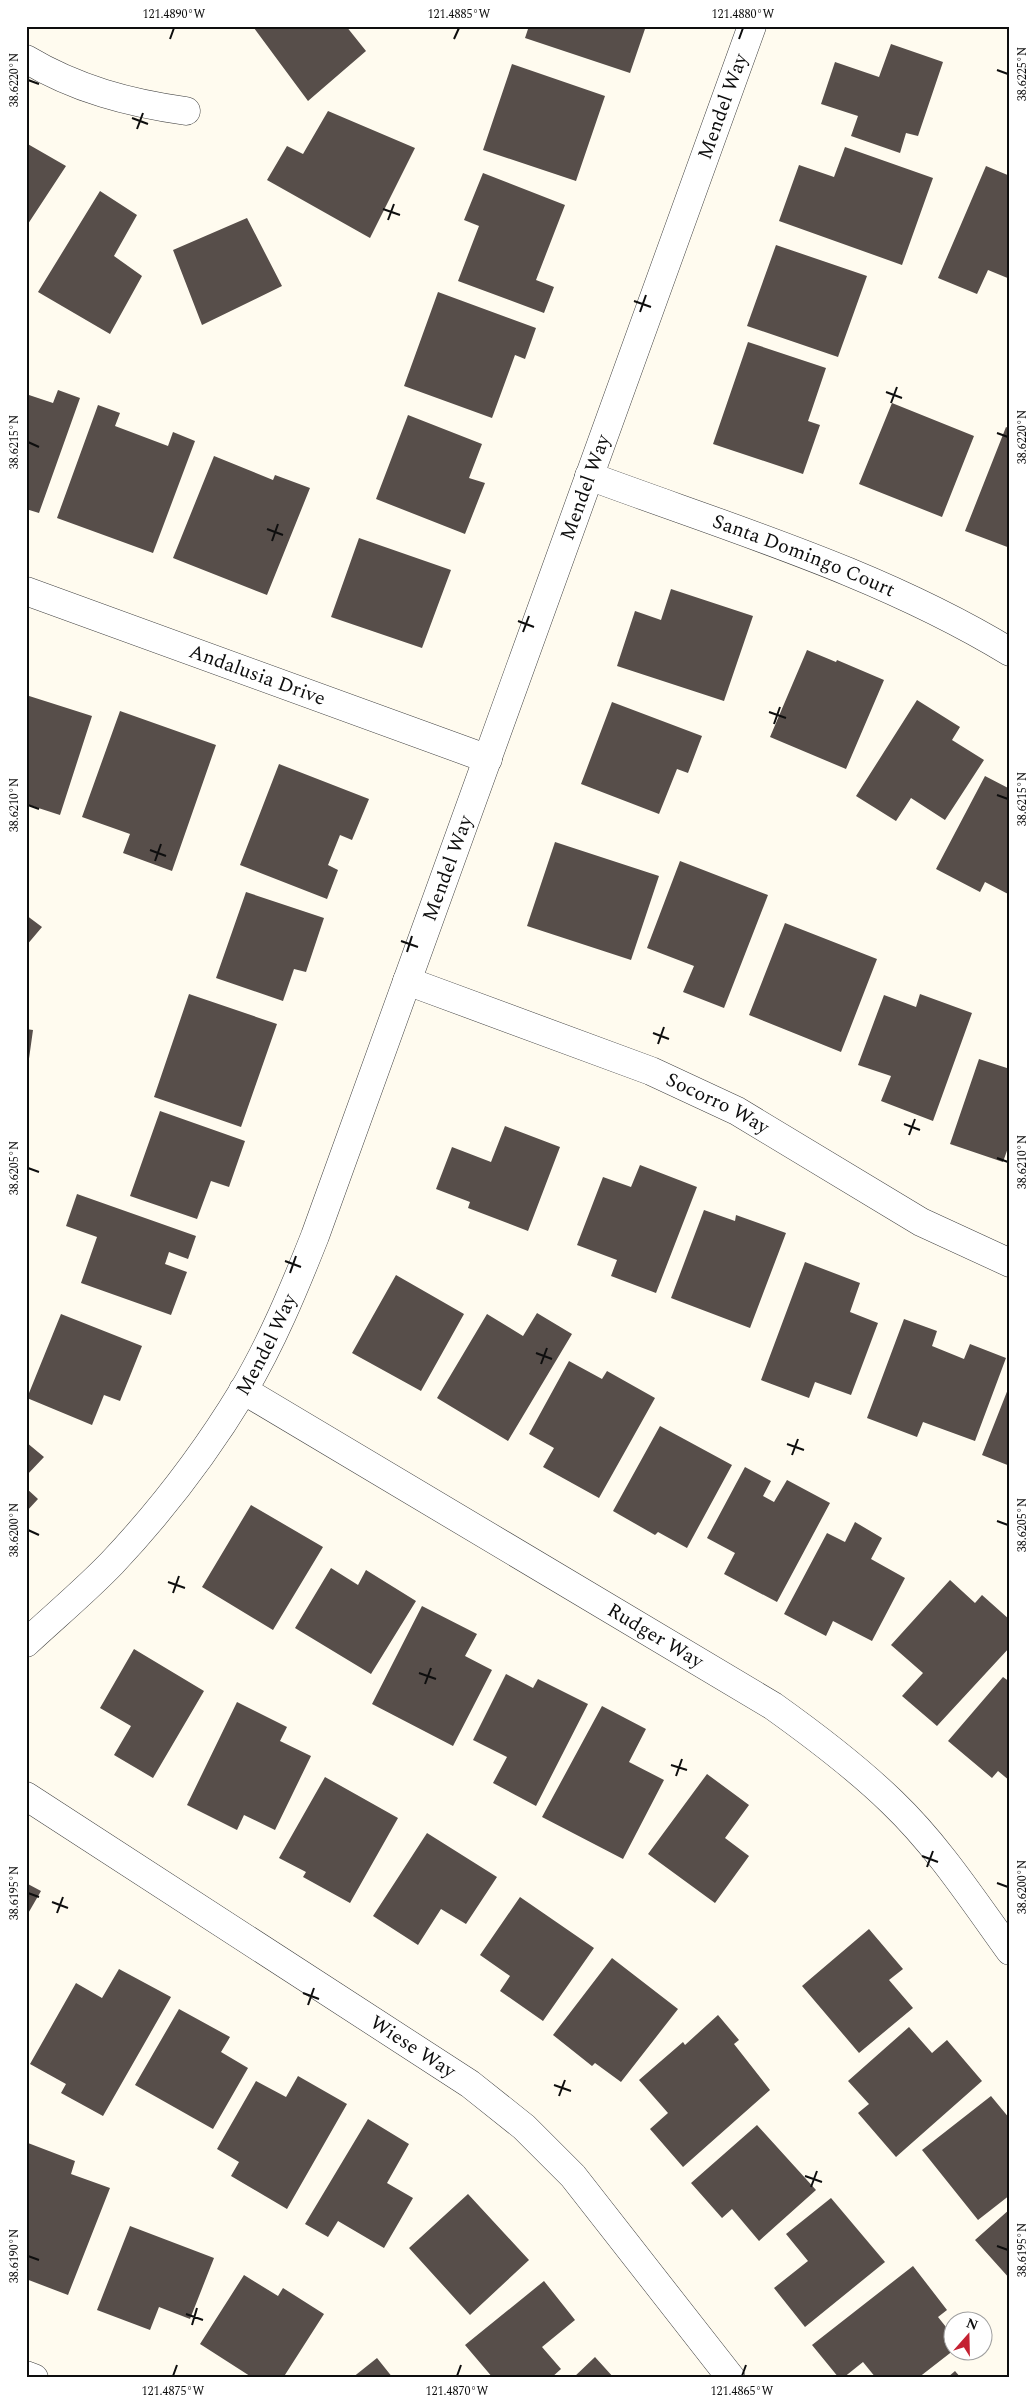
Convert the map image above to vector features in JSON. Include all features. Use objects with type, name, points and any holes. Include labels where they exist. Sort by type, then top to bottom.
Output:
[{"type":"street","name":"Mendel Way","points":[[26,1643],[111,1563],[201,1454],[243,1390],[293,1292],[488,759],[752,26]]},
{"type":"street","points":[[26,59],[76,85],[138,104],[186,110]]},
{"type":"street","name":"Santa Domingo Court","points":[[589,476],[868,579],[966,625],[1010,652]]},
{"type":"street","name":"Andalusia Drive","points":[[26,590],[488,759]]},
{"type":"street","name":"Socorro Way","points":[[407,981],[651,1071],[737,1111],[921,1222],[1010,1263]]},
{"type":"street","name":"Rudger Way","points":[[243,1390],[774,1706],[836,1751],[893,1802],[944,1860],[1010,1951]]},
{"type":"street","name":"Wiese Way","points":[[26,1796],[470,2084],[524,2128],[573,2176],[731,2378]]},
{"type":"street","points":[[26,2376],[34,2378]]},
{"type":"building","points":[[256,26],[346,26],[366,51],[308,101],[254,28]]},
{"type":"building","points":[[529,26],[646,26],[630,73],[525,38]]},
{"type":"building","points":[[891,44],[943,62],[918,136],[906,133],[900,153],[851,136],[858,116],[821,104],[835,62],[879,77]]},
{"type":"building","points":[[512,64],[605,96],[576,181],[483,150]]},
{"type":"building","points":[[328,111],[415,148],[370,238],[267,180],[287,146],[303,154]]},
{"type":"building","points":[[26,143],[66,166],[26,227]]},
{"type":"building","points":[[845,147],[933,178],[902,265],[779,221],[799,165],[834,177]]},
{"type":"building","points":[[986,166],[1010,176],[1010,279],[988,270],[977,294],[938,278]]},
{"type":"building","points":[[483,173],[565,205],[536,280],[554,287],[544,313],[458,281],[479,226],[464,220]]},
{"type":"building","points":[[100,191],[137,215],[114,256],[142,276],[110,334],[38,292]]},
{"type":"building","points":[[247,218],[282,286],[202,325],[173,250]]},
{"type":"building","points":[[776,245],[867,276],[838,357],[747,326]]},
{"type":"building","points":[[438,292],[536,328],[525,359],[515,355],[492,418],[404,386]]},
{"type":"building","points":[[748,342],[826,368],[808,421],[820,425],[803,474],[713,444]]},
{"type":"building","points":[[58,390],[80,398],[39,513],[26,509],[26,394],[53,403]]},
{"type":"building","points":[[892,403],[974,436],[942,517],[859,484]]},
{"type":"building","points":[[98,405],[120,413],[115,426],[168,446],[173,432],[195,441],[153,553],[57,518]]},
{"type":"building","points":[[408,415],[482,444],[469,478],[485,483],[465,534],[376,499]]},
{"type":"building","points":[[1006,427],[1010,429],[1010,548],[965,531]]},
{"type":"building","points":[[214,456],[273,480],[275,475],[310,488],[267,595],[173,558]]},
{"type":"building","points":[[359,538],[451,570],[422,648],[331,617]]},
{"type":"building","points":[[671,589],[753,616],[724,701],[617,666],[635,611],[661,620]]},
{"type":"building","points":[[807,650],[836,662],[837,660],[884,680],[846,769],[770,737]]},
{"type":"building","points":[[26,695],[92,716],[60,815],[26,804]]},
{"type":"building","points":[[917,700],[960,727],[952,740],[984,760],[945,820],[911,798],[896,821],[856,796]]},
{"type":"building","points":[[612,702],[702,736],[688,773],[677,769],[659,814],[581,784]]},
{"type":"building","points":[[120,711],[216,745],[172,871],[123,853],[130,834],[82,817]]},
{"type":"building","points":[[279,764],[369,799],[352,840],[340,835],[328,865],[338,870],[327,899],[240,865]]},
{"type":"building","points":[[985,776],[1010,789],[1008,809],[1010,810],[1010,895],[985,882],[980,892],[936,869]]},
{"type":"building","points":[[555,842],[659,876],[631,960],[527,926]]},
{"type":"building","points":[[680,861],[768,895],[724,1008],[683,992],[694,966],[647,948]]},
{"type":"building","points":[[246,892],[324,918],[306,972],[294,969],[283,1001],[216,978]]},
{"type":"building","points":[[26,915],[42,927],[26,946]]},
{"type":"building","points":[[785,923],[877,959],[841,1052],[749,1015]]},
{"type":"building","points":[[189,994],[277,1024],[241,1127],[154,1097]]},
{"type":"building","points":[[920,994],[972,1013],[933,1121],[881,1101],[891,1076],[858,1065],[884,995],[916,1007]]},
{"type":"building","points":[[26,1029],[33,1030],[27,1073],[26,1073]]},
{"type":"building","points":[[979,1059],[1010,1069],[1010,1142],[1003,1162],[950,1144]]},
{"type":"building","points":[[160,1111],[245,1141],[229,1187],[211,1181],[197,1219],[130,1196]]},
{"type":"building","points":[[505,1126],[560,1147],[528,1231],[468,1208],[470,1202],[436,1189],[452,1147],[491,1162]]},
{"type":"building","points":[[640,1165],[697,1187],[656,1293],[611,1276],[617,1260],[577,1245],[603,1177],[631,1187]]},
{"type":"building","points":[[77,1194],[196,1236],[188,1259],[169,1252],[165,1264],[187,1272],[171,1315],[81,1283],[97,1237],[66,1226]]},
{"type":"building","points":[[704,1210],[735,1221],[736,1215],[786,1233],[750,1328],[671,1298]]},
{"type":"building","points":[[805,1262],[860,1283],[850,1312],[878,1323],[851,1395],[815,1382],[809,1398],[761,1380]]},
{"type":"building","points":[[396,1275],[464,1314],[421,1391],[352,1353]]},
{"type":"building","points":[[537,1313],[572,1334],[508,1441],[437,1398],[487,1314],[523,1336]]},
{"type":"building","points":[[61,1314],[142,1346],[120,1401],[104,1395],[92,1425],[27,1398]]},
{"type":"building","points":[[904,1319],[937,1331],[932,1346],[964,1359],[970,1344],[1006,1358],[975,1441],[923,1422],[917,1437],[867,1418]]},
{"type":"building","points":[[569,1361],[602,1379],[607,1371],[655,1398],[599,1498],[543,1467],[554,1448],[529,1434]]},
{"type":"building","points":[[1010,1384],[1010,1466],[982,1455]]},
{"type":"building","points":[[660,1426],[732,1465],[687,1548],[658,1532],[655,1535],[613,1511]]},
{"type":"building","points":[[26,1442],[44,1457],[26,1476]]},
{"type":"building","points":[[745,1467],[771,1481],[763,1496],[774,1502],[787,1480],[830,1503],[777,1602],[724,1574],[735,1553],[707,1538]]},
{"type":"building","points":[[26,1488],[38,1499],[26,1512]]},
{"type":"building","points":[[251,1505],[323,1547],[273,1630],[202,1587]]},
{"type":"building","points":[[855,1522],[882,1538],[871,1559],[905,1578],[872,1641],[833,1621],[826,1636],[784,1614],[827,1533],[845,1542]]},
{"type":"building","points":[[331,1568],[358,1585],[366,1570],[416,1601],[371,1674],[295,1628]]},
{"type":"building","points":[[950,1580],[975,1603],[982,1595],[1010,1620],[1010,1647],[937,1726],[902,1696],[923,1673],[891,1645]]},
{"type":"building","points":[[422,1606],[477,1634],[465,1656],[492,1670],[453,1746],[372,1704]]},
{"type":"building","points":[[134,1649],[204,1691],[153,1778],[114,1755],[131,1726],[100,1708]]},
{"type":"building","points":[[506,1674],[533,1688],[538,1679],[588,1704],[536,1806],[493,1783],[507,1757],[473,1740]]},
{"type":"building","points":[[1003,1677],[1010,1682],[1010,1781],[998,1771],[992,1778],[948,1741]]},
{"type":"building","points":[[237,1702],[287,1727],[280,1741],[311,1756],[275,1830],[244,1815],[237,1830],[187,1805]]},
{"type":"building","points":[[602,1706],[646,1729],[629,1762],[664,1780],[623,1859],[542,1817]]},
{"type":"building","points":[[707,1774],[749,1805],[725,1838],[749,1856],[715,1903],[648,1854]]},
{"type":"building","points":[[325,1777],[398,1818],[350,1903],[303,1877],[306,1872],[279,1858]]},
{"type":"building","points":[[427,1833],[497,1877],[466,1924],[441,1909],[418,1945],[373,1916]]},
{"type":"building","points":[[26,1883],[41,1891],[26,1917]]},
{"type":"building","points":[[520,1897],[594,1948],[543,2021],[500,1991],[510,1976],[480,1955]]},
{"type":"building","points":[[869,1929],[903,1969],[889,1980],[913,2008],[859,2053],[802,1986]]},
{"type":"building","points":[[612,1958],[678,2009],[621,2082],[595,2063],[592,2066],[553,2035]]},
{"type":"building","points":[[119,1969],[171,1997],[103,2116],[61,2093],[66,2084],[30,2064],[76,1983],[102,1998]]},
{"type":"building","points":[[179,2009],[230,2037],[221,2052],[248,2068],[213,2129],[135,2085]]},
{"type":"building","points":[[718,2015],[739,2040],[734,2044],[770,2090],[683,2167],[650,2129],[668,2113],[639,2080],[683,2042],[685,2045]]},
{"type":"building","points":[[909,2027],[932,2053],[947,2040],[982,2081],[896,2157],[858,2113],[869,2104],[848,2081]]},
{"type":"building","points":[[298,2076],[347,2104],[287,2209],[231,2176],[239,2162],[217,2149],[256,2081],[286,2097]]},
{"type":"building","points":[[991,2096],[1010,2119],[1010,2195],[978,2220],[922,2150]]},
{"type":"building","points":[[368,2119],[409,2144],[387,2183],[413,2198],[384,2248],[338,2221],[328,2237],[305,2224]]},
{"type":"building","points":[[757,2125],[816,2190],[759,2241],[732,2209],[722,2218],[691,2183]]},
{"type":"building","points":[[28,2143],[75,2161],[71,2174],[110,2188],[68,2295],[26,2279]]},
{"type":"building","points":[[468,2194],[529,2260],[470,2315],[409,2248]]},
{"type":"building","points":[[831,2198],[885,2262],[805,2327],[774,2288],[808,2261],[786,2234]]},
{"type":"building","points":[[1010,2209],[1010,2279],[975,2240]]},
{"type":"building","points":[[130,2226],[214,2258],[190,2319],[159,2307],[150,2330],[97,2310]]},
{"type":"building","points":[[913,2266],[947,2310],[938,2317],[944,2324],[944,2358],[918,2378],[876,2378],[863,2362],[843,2378],[839,2378],[812,2345]]},
{"type":"building","points":[[244,2275],[278,2296],[283,2288],[324,2314],[283,2378],[253,2378],[200,2344]]},
{"type":"building","points":[[544,2281],[575,2320],[542,2347],[561,2369],[551,2378],[493,2378],[465,2345]]},
{"type":"building","points":[[595,2357],[614,2378],[573,2378]]},
{"type":"building","points":[[377,2358],[393,2378],[352,2378]]},
{"type":"building","points":[[955,2371],[961,2378],[947,2378]]}]
